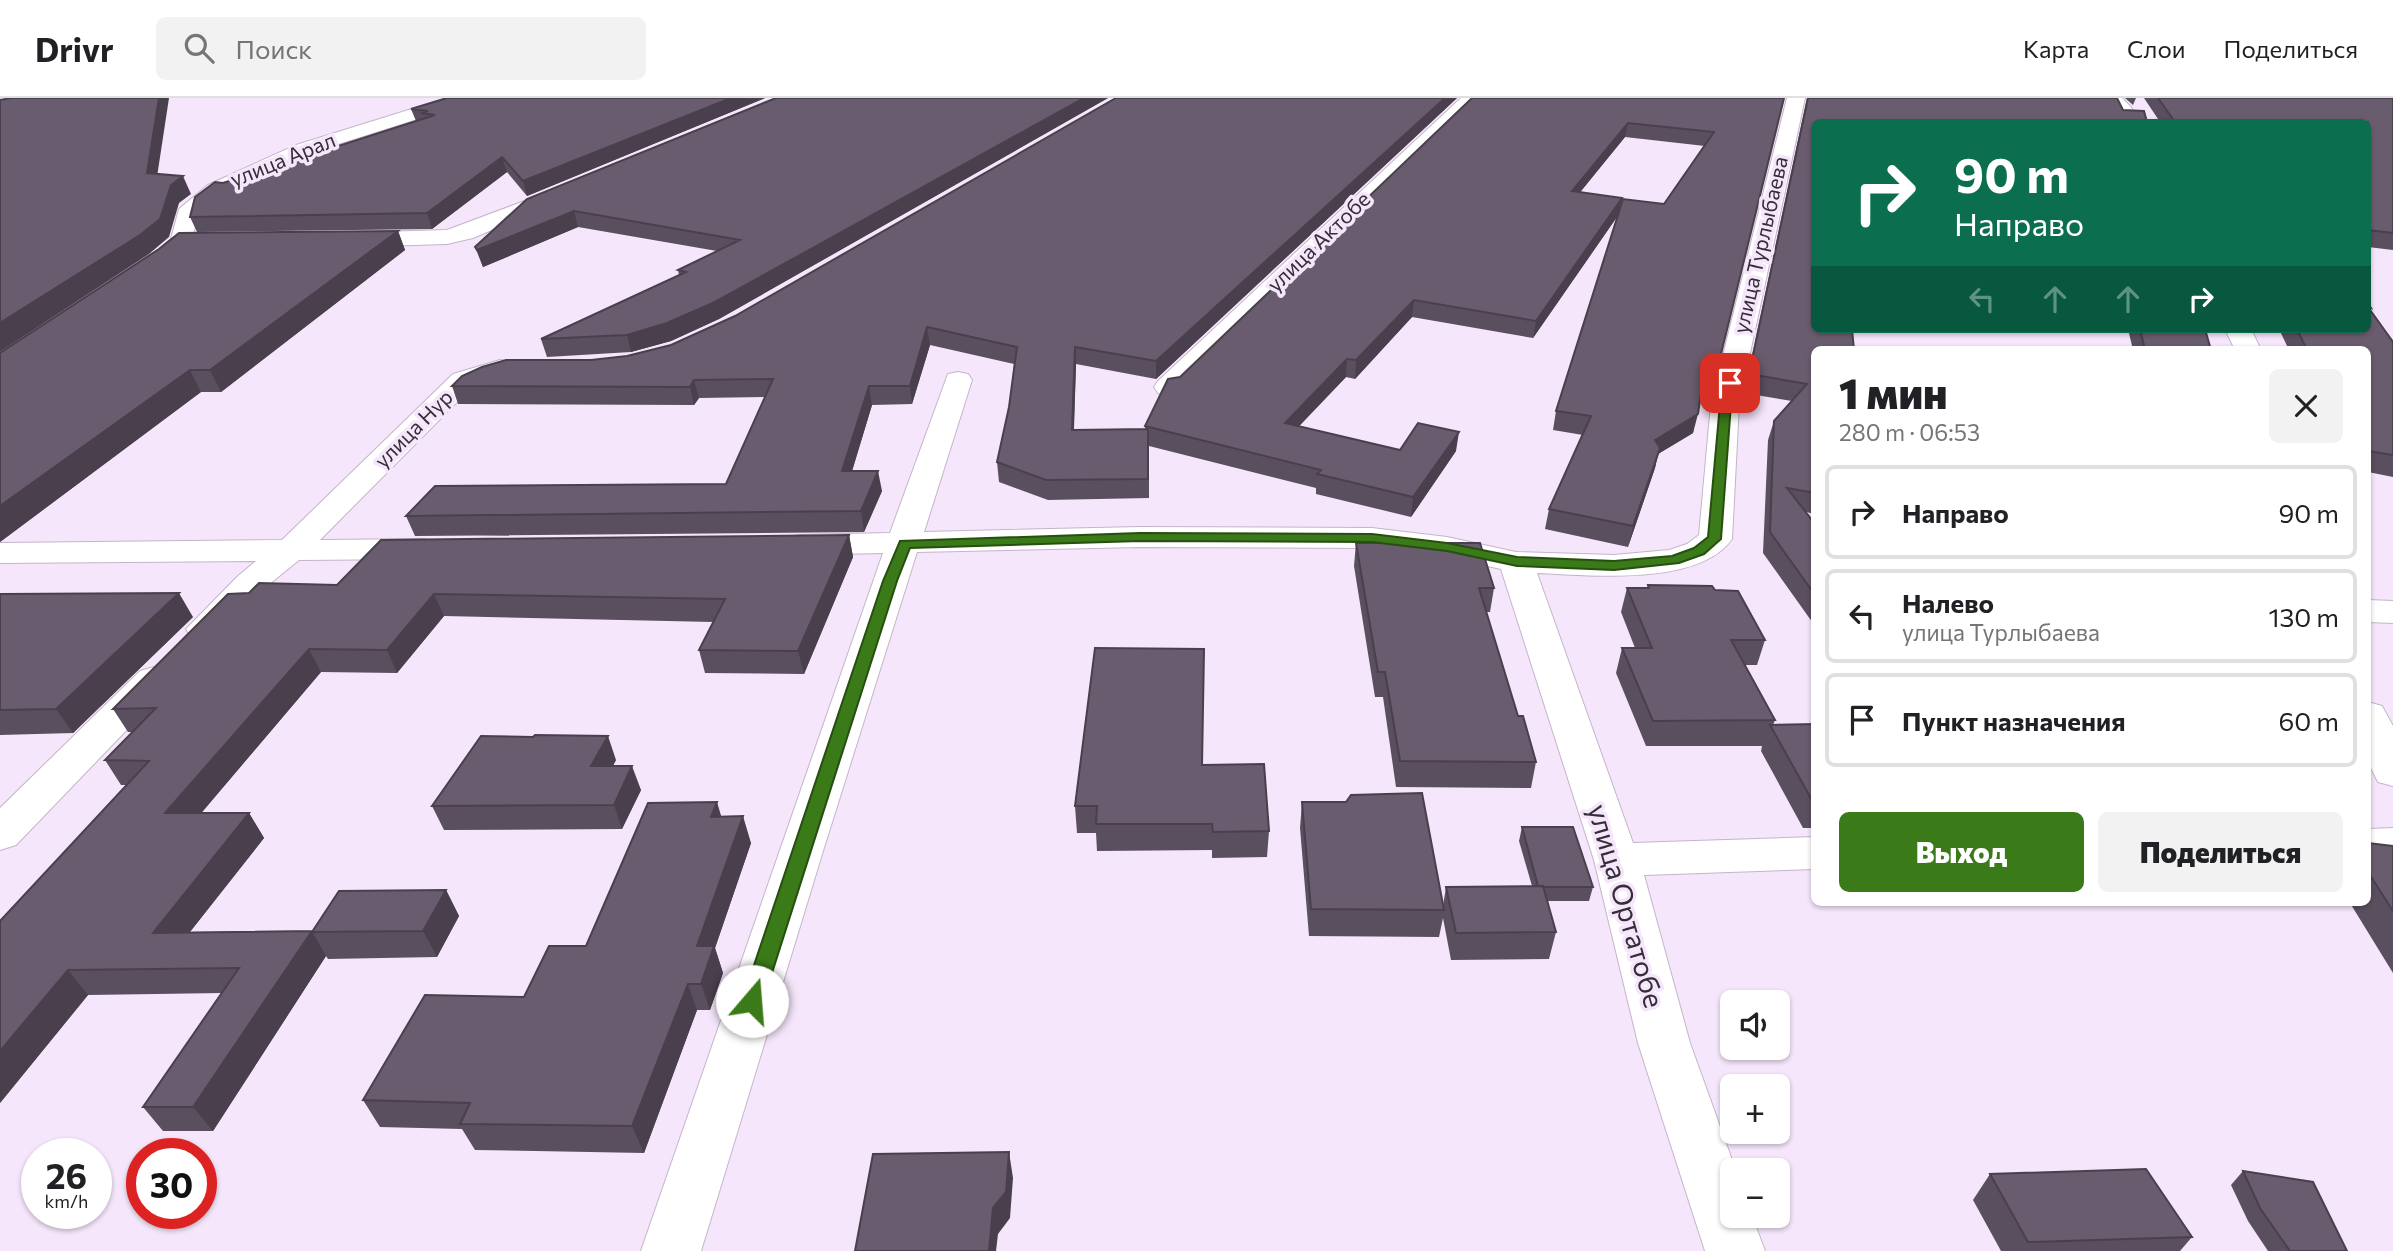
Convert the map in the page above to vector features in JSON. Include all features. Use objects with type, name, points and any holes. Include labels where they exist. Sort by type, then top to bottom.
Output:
[{"type":"street","name":"улица Арал","points":[[181,242],[190,209],[215,189],[303,149],[465,98]]},
{"type":"street","name":"улица Актобе","points":[[1168,387],[1471,98]]},
{"type":"street","name":"улица Турлыбаева","points":[[1517,562],[1614,565],[1674,560],[1699,551],[1714,539],[1726,404],[1796,98]]},
{"type":"street","points":[[2112,98],[2122,107],[2128,119]]},
{"type":"street","points":[[330,241],[424,240],[447,237],[465,233],[572,188]]},
{"type":"street","points":[[128,283],[181,242],[208,241]]},
{"type":"street","name":"улица Нур","points":[[0,834],[250,583],[290,551],[463,380],[484,372],[526,366]]},
{"type":"street","points":[[671,1251],[958,380]]},
{"type":"street","points":[[765,545],[1140,537],[1372,538],[1447,547],[1517,562]]},
{"type":"street","points":[[0,553],[458,549]]},
{"type":"street","name":"улица Ортатобе","points":[[1517,562],[1534,622],[1617,860],[1664,1044],[1735,1251]]},
{"type":"street","points":[[2371,611],[2393,612]]},
{"type":"street","points":[[2371,722],[2393,772]]},
{"type":"street","points":[[2371,845],[2393,844]]},
{"type":"street","points":[[1617,860],[1811,853]]},
{"type":"building","points":[[159,98],[147,173],[183,176],[171,185],[160,219],[140,235],[0,323],[0,100]]},
{"type":"building","points":[[447,98],[731,98],[523,181],[502,157],[427,213],[190,217],[195,197],[215,182],[223,183],[435,115],[421,113],[428,111],[411,109]]},
{"type":"building","points":[[776,98],[1084,98],[715,302],[667,323],[627,335],[541,339],[686,272],[678,270],[740,240],[574,211],[477,250],[475,247],[527,199]]},
{"type":"building","points":[[1116,98],[1445,98],[1156,361],[1075,347],[1072,430],[1148,429],[1148,479],[1046,480],[997,462],[1009,407],[1017,347],[927,327],[910,386],[869,386],[842,471],[878,471],[861,511],[406,516],[435,486],[726,484],[773,379],[694,380],[690,387],[452,386],[462,376],[506,360],[591,360],[627,356],[671,345],[735,316]]},
{"type":"building","points":[[1472,98],[1784,98],[1719,362],[1716,359],[1714,369],[1705,367],[1698,414],[1655,440],[1660,448],[1633,526],[1549,509],[1591,416],[1556,411],[1623,199],[1664,204],[1714,132],[1628,123],[1572,191],[1622,198],[1536,321],[1414,300],[1356,360],[1347,359],[1285,423],[1400,450],[1418,423],[1459,432],[1413,497],[1317,474],[1321,470],[1145,426],[1168,379],[1180,377]]},
{"type":"building","points":[[1808,98],[2117,98],[2123,110],[2144,111],[2146,119],[1811,119],[1811,333],[1852,333],[1854,346],[1811,346],[1811,492],[1787,488],[1811,519],[1811,589],[1770,532],[1774,421],[1807,384],[1749,374]]},
{"type":"building","points":[[2158,98],[2393,98],[2393,233],[2371,230],[2371,119],[2173,119]]},
{"type":"building","points":[[398,231],[210,370],[190,370],[0,506],[0,353],[159,249],[179,233]]},
{"type":"building","points":[[2371,311],[2393,342],[2393,455],[2371,451],[2371,346],[2305,346],[2299,333],[2371,333]]},
{"type":"building","points":[[2141,333],[2206,333],[2210,346],[2144,346]]},
{"type":"building","points":[[849,535],[798,651],[699,650],[725,599],[434,594],[387,650],[309,649],[165,813],[249,813],[153,933],[312,931],[193,1107],[143,1107],[239,968],[68,970],[0,1051],[0,921],[149,761],[105,760],[156,708],[113,709],[228,594],[249,593],[259,583],[337,585],[381,540]]},
{"type":"building","points":[[1356,543],[1480,543],[1494,588],[1479,588],[1518,716],[1523,716],[1536,762],[1400,761],[1385,672],[1378,672]]},
{"type":"building","points":[[1648,585],[1712,586],[1715,590],[1738,591],[1765,640],[1731,640],[1775,720],[1653,721],[1622,648],[1652,648],[1627,588],[1649,588]]},
{"type":"building","points":[[179,593],[56,709],[0,710],[0,594]]},
{"type":"building","points":[[1095,648],[1204,649],[1202,765],[1264,764],[1269,831],[1213,832],[1212,824],[1096,824],[1097,806],[1075,806]]},
{"type":"building","points":[[1811,724],[1811,798],[1770,725]]},
{"type":"building","points":[[481,736],[608,736],[591,766],[632,766],[614,805],[432,806]]},
{"type":"building","points":[[1422,793],[1444,910],[1311,909],[1302,802],[1346,802],[1351,795]]},
{"type":"building","points":[[717,802],[711,817],[743,816],[697,946],[714,946],[701,984],[688,984],[632,1126],[460,1124],[470,1103],[363,1100],[425,995],[524,997],[549,946],[586,946],[648,803]]},
{"type":"building","points":[[1522,827],[1573,827],[1593,887],[1538,886]]},
{"type":"building","points":[[2371,843],[2393,846],[2393,911],[2371,877]]},
{"type":"building","points":[[1543,886],[1556,932],[1456,933],[1446,887]]},
{"type":"building","points":[[446,890],[423,931],[312,932],[339,891]]},
{"type":"building","points":[[1009,1152],[1006,1192],[993,1208],[989,1251],[855,1251],[873,1154]]},
{"type":"building","points":[[2146,1169],[2192,1237],[2028,1242],[1990,1174]]},
{"type":"building","points":[[2243,1171],[2313,1182],[2347,1251],[2290,1251],[2260,1208]]},
{"type":"route","points":[[752,1001],[890,581],[905,544],[1140,537],[1372,538],[1447,547],[1517,562],[1614,565],[1674,560],[1699,551],[1714,539],[1730,383]]}]
